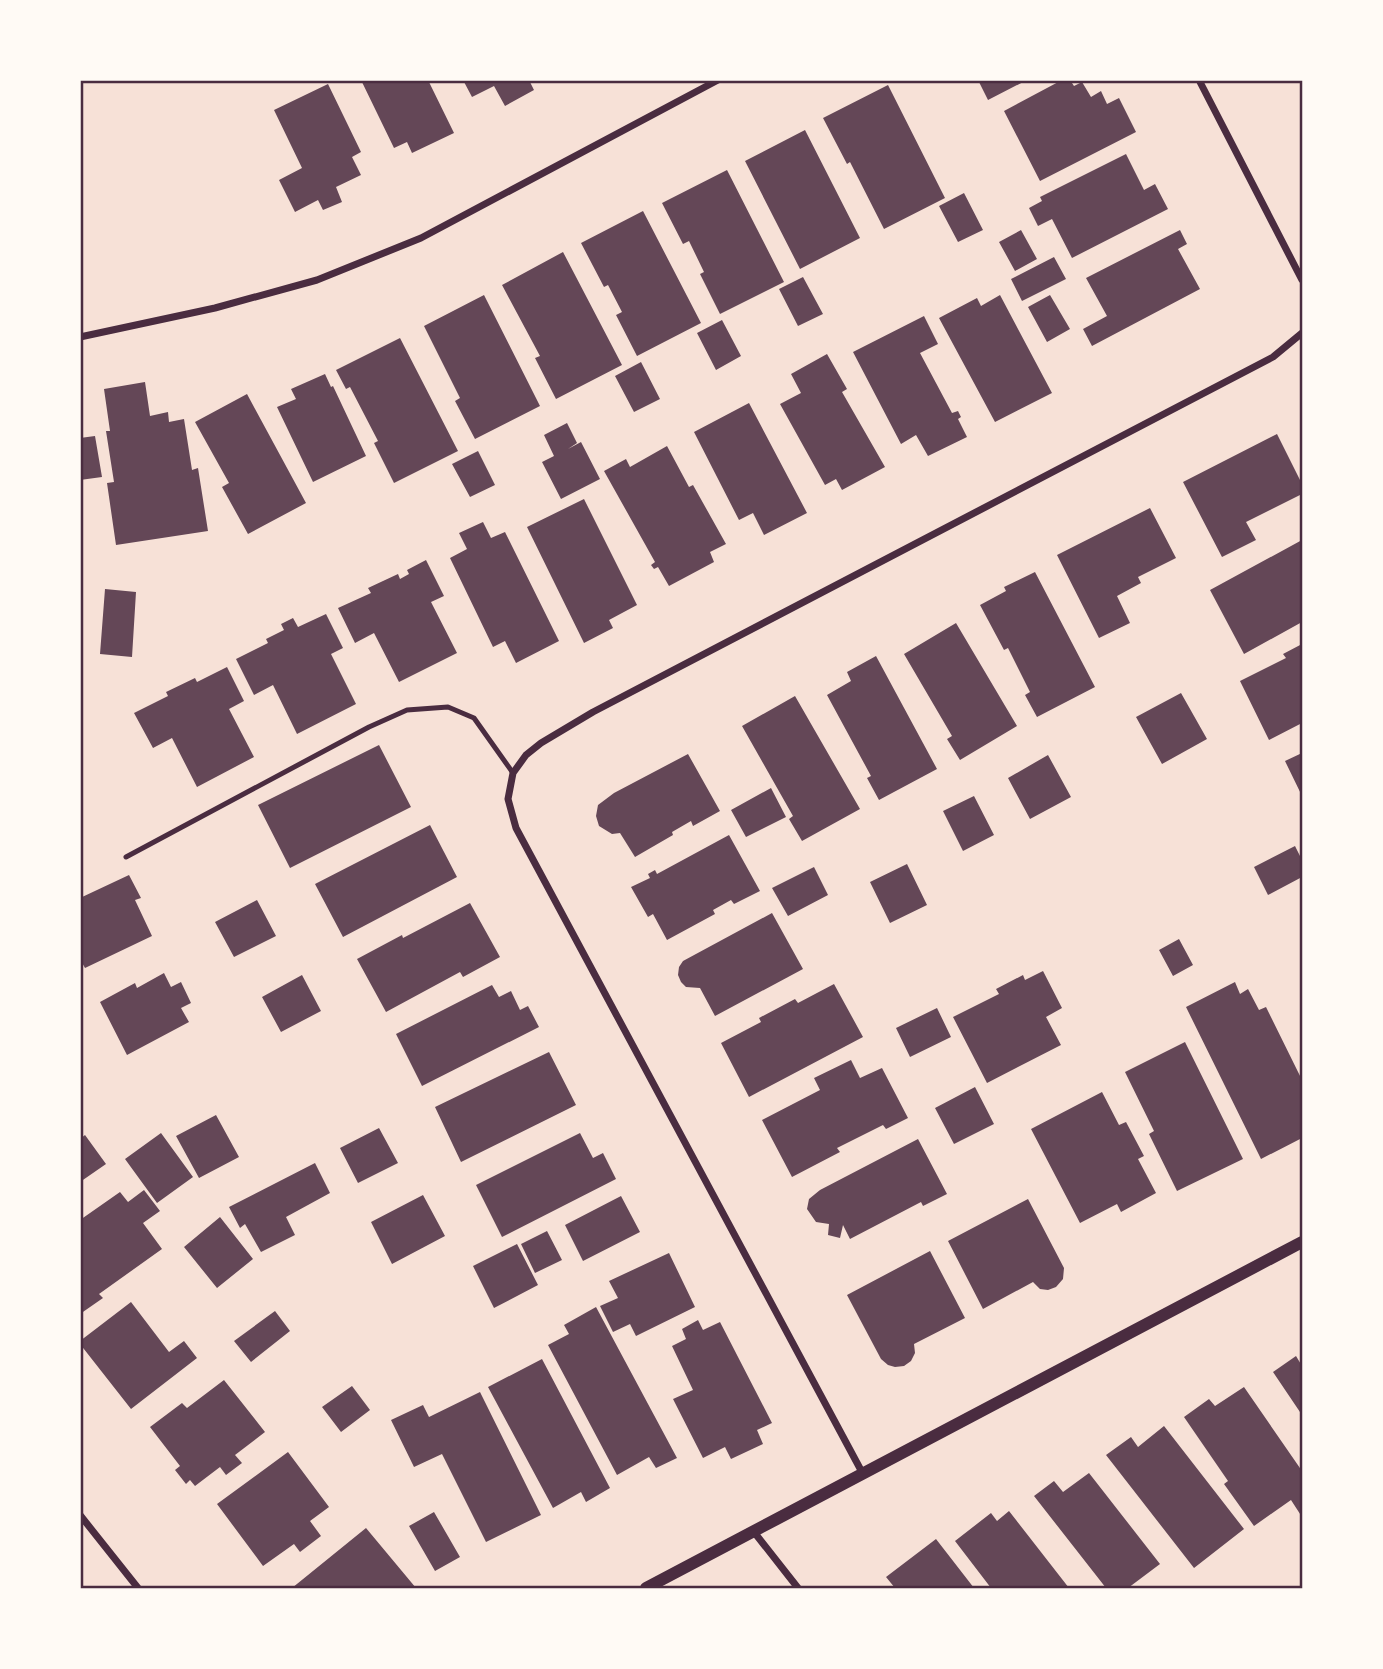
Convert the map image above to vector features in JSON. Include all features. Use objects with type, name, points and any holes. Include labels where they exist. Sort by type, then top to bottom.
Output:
[{"type":"street","points":[[80,337],[215,308],[317,280],[421,238],[718,80]]},
{"type":"street","points":[[1199,80],[1303,280]]},
{"type":"street","points":[[863,1474],[516,828],[508,799],[513,773],[526,755],[541,743],[593,712],[1273,357],[1303,333]]},
{"type":"street","points":[[646,1588],[1303,1242]]},
{"type":"street","points":[[80,1515],[138,1588]]},
{"type":"street","points":[[754,1532],[798,1588]]},
{"type":"lane","points":[[126,857],[369,727],[407,710],[448,707],[474,718],[513,773]]},
{"type":"building","points":[[361,80],[428,80],[454,133],[412,153],[407,142],[394,148]]},
{"type":"building","points":[[463,80],[529,80],[534,90],[505,106],[494,86],[472,97]]},
{"type":"building","points":[[978,80],[1027,80],[988,100]]},
{"type":"building","points":[[1062,80],[1070,80],[1074,86],[1082,82],[1091,97],[1101,91],[1107,104],[1119,98],[1136,132],[1040,181],[1004,111]]},
{"type":"building","points":[[328,84],[361,152],[352,157],[361,175],[336,187],[342,202],[323,210],[318,200],[295,212],[279,180],[302,168],[274,110]]},
{"type":"building","points":[[888,85],[945,198],[884,229],[850,162],[847,164],[823,118]]},
{"type":"building","points":[[805,130],[860,238],[800,269],[745,161]]},
{"type":"building","points":[[1126,154],[1144,190],[1155,184],[1168,209],[1072,258],[1052,219],[1038,226],[1029,208],[1042,201],[1040,197]]},
{"type":"building","points":[[727,170],[784,282],[720,314],[700,274],[704,272],[689,241],[683,244],[662,203]]},
{"type":"building","points":[[964,193],[983,230],[958,242],[939,206]]},
{"type":"building","points":[[643,211],[701,323],[637,356],[616,315],[622,312],[608,285],[604,287],[581,243]]},
{"type":"building","points":[[1021,230],[1037,259],[1015,271],[999,242]]},
{"type":"building","points":[[1180,230],[1187,244],[1178,249],[1200,289],[1092,346],[1083,329],[1107,316],[1086,278]]},
{"type":"building","points":[[563,252],[622,365],[556,399],[535,358],[540,356],[502,285]]},
{"type":"building","points":[[1054,257],[1066,279],[1022,301],[1011,279]]},
{"type":"building","points":[[803,277],[823,314],[798,326],[779,289]]},
{"type":"building","points":[[484,295],[540,406],[475,439],[455,401],[460,398],[424,326]]},
{"type":"building","points":[[1000,295],[1052,393],[995,422],[939,318],[977,298],[981,306]]},
{"type":"building","points":[[1050,295],[1070,329],[1047,342],[1028,307]]},
{"type":"building","points":[[924,316],[938,344],[920,353],[952,413],[958,411],[961,417],[958,419],[967,437],[928,456],[916,435],[901,444],[853,352]]},
{"type":"building","points":[[722,320],[741,356],[716,370],[697,333]]},
{"type":"building","points":[[400,338],[458,451],[394,483],[374,443],[378,441],[350,387],[346,389],[336,370]]},
{"type":"building","points":[[827,354],[847,389],[842,392],[885,467],[842,490],[836,479],[825,485],[780,404],[801,393],[791,374]]},
{"type":"building","points":[[641,362],[660,399],[634,412],[615,376]]},
{"type":"building","points":[[325,374],[366,456],[313,482],[277,407],[296,399],[291,389]]},
{"type":"building","points":[[145,382],[150,416],[168,412],[169,422],[184,419],[192,470],[198,468],[208,531],[116,545],[107,483],[114,482],[106,431],[110,431],[104,389]]},
{"type":"building","points":[[247,394],[306,503],[248,534],[222,487],[229,483],[195,422]]},
{"type":"building","points":[[749,403],[807,513],[764,535],[753,513],[739,520],[694,432]]},
{"type":"building","points":[[567,423],[577,443],[568,449],[581,442],[600,479],[561,499],[542,462],[554,456],[544,435]]},
{"type":"building","points":[[1277,434],[1302,484],[1302,494],[1246,522],[1256,540],[1222,557],[1183,482]]},
{"type":"building","points":[[95,436],[102,477],[80,480],[80,438]]},
{"type":"building","points":[[667,446],[689,487],[693,485],[726,544],[710,552],[714,562],[669,586],[658,567],[654,569],[651,565],[655,562],[604,471],[626,459],[630,467]]},
{"type":"building","points":[[478,451],[495,485],[470,497],[452,464]]},
{"type":"building","points":[[584,499],[637,605],[609,620],[613,628],[584,643],[527,527]]},
{"type":"building","points":[[1150,508],[1176,558],[1138,577],[1141,583],[1117,596],[1130,623],[1099,638],[1057,555]]},
{"type":"building","points":[[483,522],[491,538],[505,532],[559,641],[516,663],[505,641],[493,647],[450,558],[467,549],[459,533]]},
{"type":"building","points":[[1302,540],[1302,622],[1244,654],[1210,590]]},
{"type":"building","points":[[426,560],[444,596],[431,602],[457,653],[399,682],[374,633],[355,643],[338,608],[371,593],[368,588],[398,574],[400,579],[409,574],[407,570]]},
{"type":"building","points":[[1035,572],[1095,687],[1037,717],[1025,695],[1030,692],[1008,648],[1004,650],[980,605],[1006,591],[1004,587]]},
{"type":"building","points":[[105,589],[136,592],[132,657],[100,654]]},
{"type":"building","points":[[326,614],[343,648],[331,654],[356,704],[297,734],[273,685],[254,695],[236,659],[268,643],[266,639],[284,630],[281,624],[293,618],[298,627]]},
{"type":"building","points":[[956,623],[1017,726],[960,760],[947,739],[952,736],[904,654]]},
{"type":"building","points":[[1302,644],[1302,723],[1269,740],[1240,681],[1286,658],[1283,654]]},
{"type":"building","points":[[876,656],[937,769],[879,800],[867,778],[871,776],[827,695],[851,681],[847,672]]},
{"type":"building","points":[[227,667],[244,701],[229,709],[254,757],[197,787],[172,738],[153,748],[134,713],[168,696],[166,692],[195,678],[197,682]]},
{"type":"building","points":[[1181,693],[1207,739],[1162,764],[1136,717]]},
{"type":"building","points":[[795,696],[860,809],[802,841],[789,819],[793,816],[742,726]]},
{"type":"building","points":[[379,745],[411,807],[290,868],[258,805]]},
{"type":"building","points":[[1302,753],[1302,796],[1285,761]]},
{"type":"building","points":[[688,754],[720,811],[693,826],[691,821],[635,857],[620,833],[612,834],[599,826],[596,816],[598,805],[614,793]]},
{"type":"building","points":[[1048,755],[1071,797],[1030,819],[1008,778]]},
{"type":"building","points":[[771,788],[786,817],[746,837],[731,810]]},
{"type":"building","points":[[974,796],[994,835],[963,851],[943,811]]},
{"type":"building","points":[[430,825],[457,877],[343,937],[315,884]]},
{"type":"building","points":[[729,835],[760,891],[734,904],[731,900],[713,910],[715,914],[667,940],[653,914],[648,917],[631,887],[650,878],[648,874],[655,870],[657,874]]},
{"type":"building","points":[[1295,846],[1302,860],[1302,877],[1268,895],[1254,867]]},
{"type":"building","points":[[907,864],[927,905],[890,923],[870,882]]},
{"type":"building","points":[[814,867],[828,895],[788,916],[772,888]]},
{"type":"building","points":[[129,875],[141,898],[135,900],[152,936],[85,968],[80,959],[80,898]]},
{"type":"building","points":[[257,900],[276,936],[234,957],[215,922]]},
{"type":"building","points":[[470,903],[500,957],[463,977],[460,972],[386,1012],[357,959]]},
{"type":"building","points":[[772,913],[803,969],[715,1016],[700,988],[686,987],[681,982],[679,967],[683,961]]},
{"type":"building","points":[[1179,939],[1193,965],[1173,976],[1159,950]]},
{"type":"building","points":[[1043,971],[1062,1008],[1046,1017],[1061,1045],[987,1083],[953,1017],[999,994],[996,989],[1023,975],[1025,980]]},
{"type":"building","points":[[164,973],[171,987],[181,982],[191,1003],[181,1008],[189,1022],[127,1055],[100,1002],[135,983],[137,988]]},
{"type":"building","points":[[302,975],[321,1011],[281,1032],[262,997]]},
{"type":"building","points":[[1235,982],[1240,994],[1248,989],[1259,1010],[1266,1007],[1302,1080],[1302,1138],[1261,1159],[1186,1007]]},
{"type":"building","points":[[834,984],[863,1037],[749,1097],[721,1043],[761,1022],[759,1018],[795,999],[798,1003]]},
{"type":"building","points":[[492,985],[499,997],[511,991],[520,1010],[528,1006],[539,1027],[422,1086],[396,1034]]},
{"type":"building","points":[[937,1008],[951,1037],[910,1057],[896,1028]]},
{"type":"building","points":[[1185,1042],[1243,1159],[1177,1191],[1149,1134],[1154,1131],[1125,1072]]},
{"type":"building","points":[[549,1052],[576,1105],[461,1162],[435,1107]]},
{"type":"building","points":[[851,1060],[860,1078],[882,1068],[908,1118],[886,1129],[883,1125],[837,1148],[840,1152],[792,1177],[762,1120],[820,1090],[814,1078]]},
{"type":"building","points":[[975,1087],[994,1124],[954,1144],[935,1108]]},
{"type":"building","points":[[1102,1092],[1119,1125],[1126,1122],[1144,1156],[1138,1159],[1156,1193],[1121,1212],[1117,1204],[1080,1223],[1031,1129]]},
{"type":"building","points":[[216,1115],[239,1157],[199,1178],[176,1136]]},
{"type":"building","points":[[379,1128],[398,1163],[358,1183],[340,1148]]},
{"type":"building","points":[[161,1133],[193,1177],[157,1203],[125,1159]]},
{"type":"building","points":[[580,1133],[593,1158],[603,1153],[616,1179],[502,1237],[476,1185]]},
{"type":"building","points":[[85,1135],[106,1164],[80,1182],[80,1139]]},
{"type":"building","points":[[918,1139],[947,1194],[923,1206],[921,1202],[850,1239],[843,1225],[840,1238],[828,1235],[829,1224],[816,1222],[807,1209],[809,1199],[820,1190]]},
{"type":"building","points":[[315,1163],[330,1193],[286,1217],[295,1235],[261,1252],[245,1224],[240,1228],[229,1207]]},
{"type":"building","points":[[144,1190],[160,1211],[143,1223],[162,1249],[99,1294],[103,1298],[80,1314],[80,1220],[120,1192],[128,1202]]},
{"type":"building","points":[[423,1195],[445,1236],[392,1264],[371,1222]]},
{"type":"building","points":[[621,1196],[640,1232],[583,1261],[565,1225]]},
{"type":"building","points":[[1028,1199],[1064,1268],[1063,1279],[1056,1287],[1048,1290],[1040,1289],[1033,1282],[983,1309],[948,1241]]},
{"type":"building","points":[[220,1217],[253,1259],[217,1288],[184,1247]]},
{"type":"building","points":[[547,1231],[562,1260],[535,1273],[521,1244]]},
{"type":"building","points":[[517,1244],[538,1285],[494,1308],[473,1266]]},
{"type":"building","points":[[930,1251],[965,1318],[914,1344],[915,1353],[911,1361],[904,1366],[888,1365],[881,1359],[847,1295]]},
{"type":"building","points":[[669,1253],[695,1307],[636,1336],[630,1324],[613,1332],[600,1306],[618,1298],[609,1281]]},
{"type":"building","points":[[131,1302],[169,1352],[184,1341],[197,1358],[131,1409],[80,1341]]},
{"type":"building","points":[[596,1307],[677,1458],[656,1468],[649,1457],[617,1475],[548,1345],[569,1334],[564,1325]]},
{"type":"building","points":[[275,1311],[290,1331],[251,1362],[234,1341]]},
{"type":"building","points":[[698,1320],[703,1330],[720,1322],[772,1423],[757,1430],[763,1444],[731,1459],[725,1447],[703,1458],[673,1399],[693,1390],[672,1346],[686,1339],[682,1329]]},
{"type":"building","points":[[1296,1356],[1302,1366],[1302,1415],[1273,1372]]},
{"type":"building","points":[[542,1359],[610,1488],[586,1502],[581,1492],[553,1508],[488,1387]]},
{"type":"building","points":[[224,1380],[265,1432],[235,1455],[242,1463],[226,1475],[220,1467],[195,1486],[190,1480],[186,1484],[175,1470],[180,1466],[150,1427],[182,1403],[187,1408]]},
{"type":"building","points":[[352,1386],[370,1410],[341,1432],[322,1407]]},
{"type":"building","points":[[1244,1387],[1302,1471],[1302,1517],[1291,1500],[1254,1526],[1224,1484],[1228,1481],[1184,1417],[1209,1399],[1215,1406]]},
{"type":"building","points":[[480,1392],[541,1515],[486,1542],[442,1454],[414,1467],[391,1420],[423,1405],[429,1417]]},
{"type":"building","points":[[1164,1426],[1244,1529],[1194,1568],[1106,1455],[1131,1437],[1138,1447]]},
{"type":"building","points":[[288,1452],[329,1507],[310,1521],[321,1536],[300,1552],[294,1544],[263,1566],[217,1504]]},
{"type":"building","points":[[1089,1473],[1160,1564],[1128,1588],[1106,1588],[1034,1496],[1054,1481],[1063,1492]]},
{"type":"building","points":[[1009,1511],[1069,1588],[991,1588],[955,1541],[991,1513],[997,1521]]},
{"type":"building","points":[[434,1512],[460,1557],[435,1571],[409,1526]]},
{"type":"building","points":[[366,1528],[416,1588],[292,1588]]},
{"type":"building","points":[[936,1539],[974,1588],[895,1588],[886,1577]]}]
